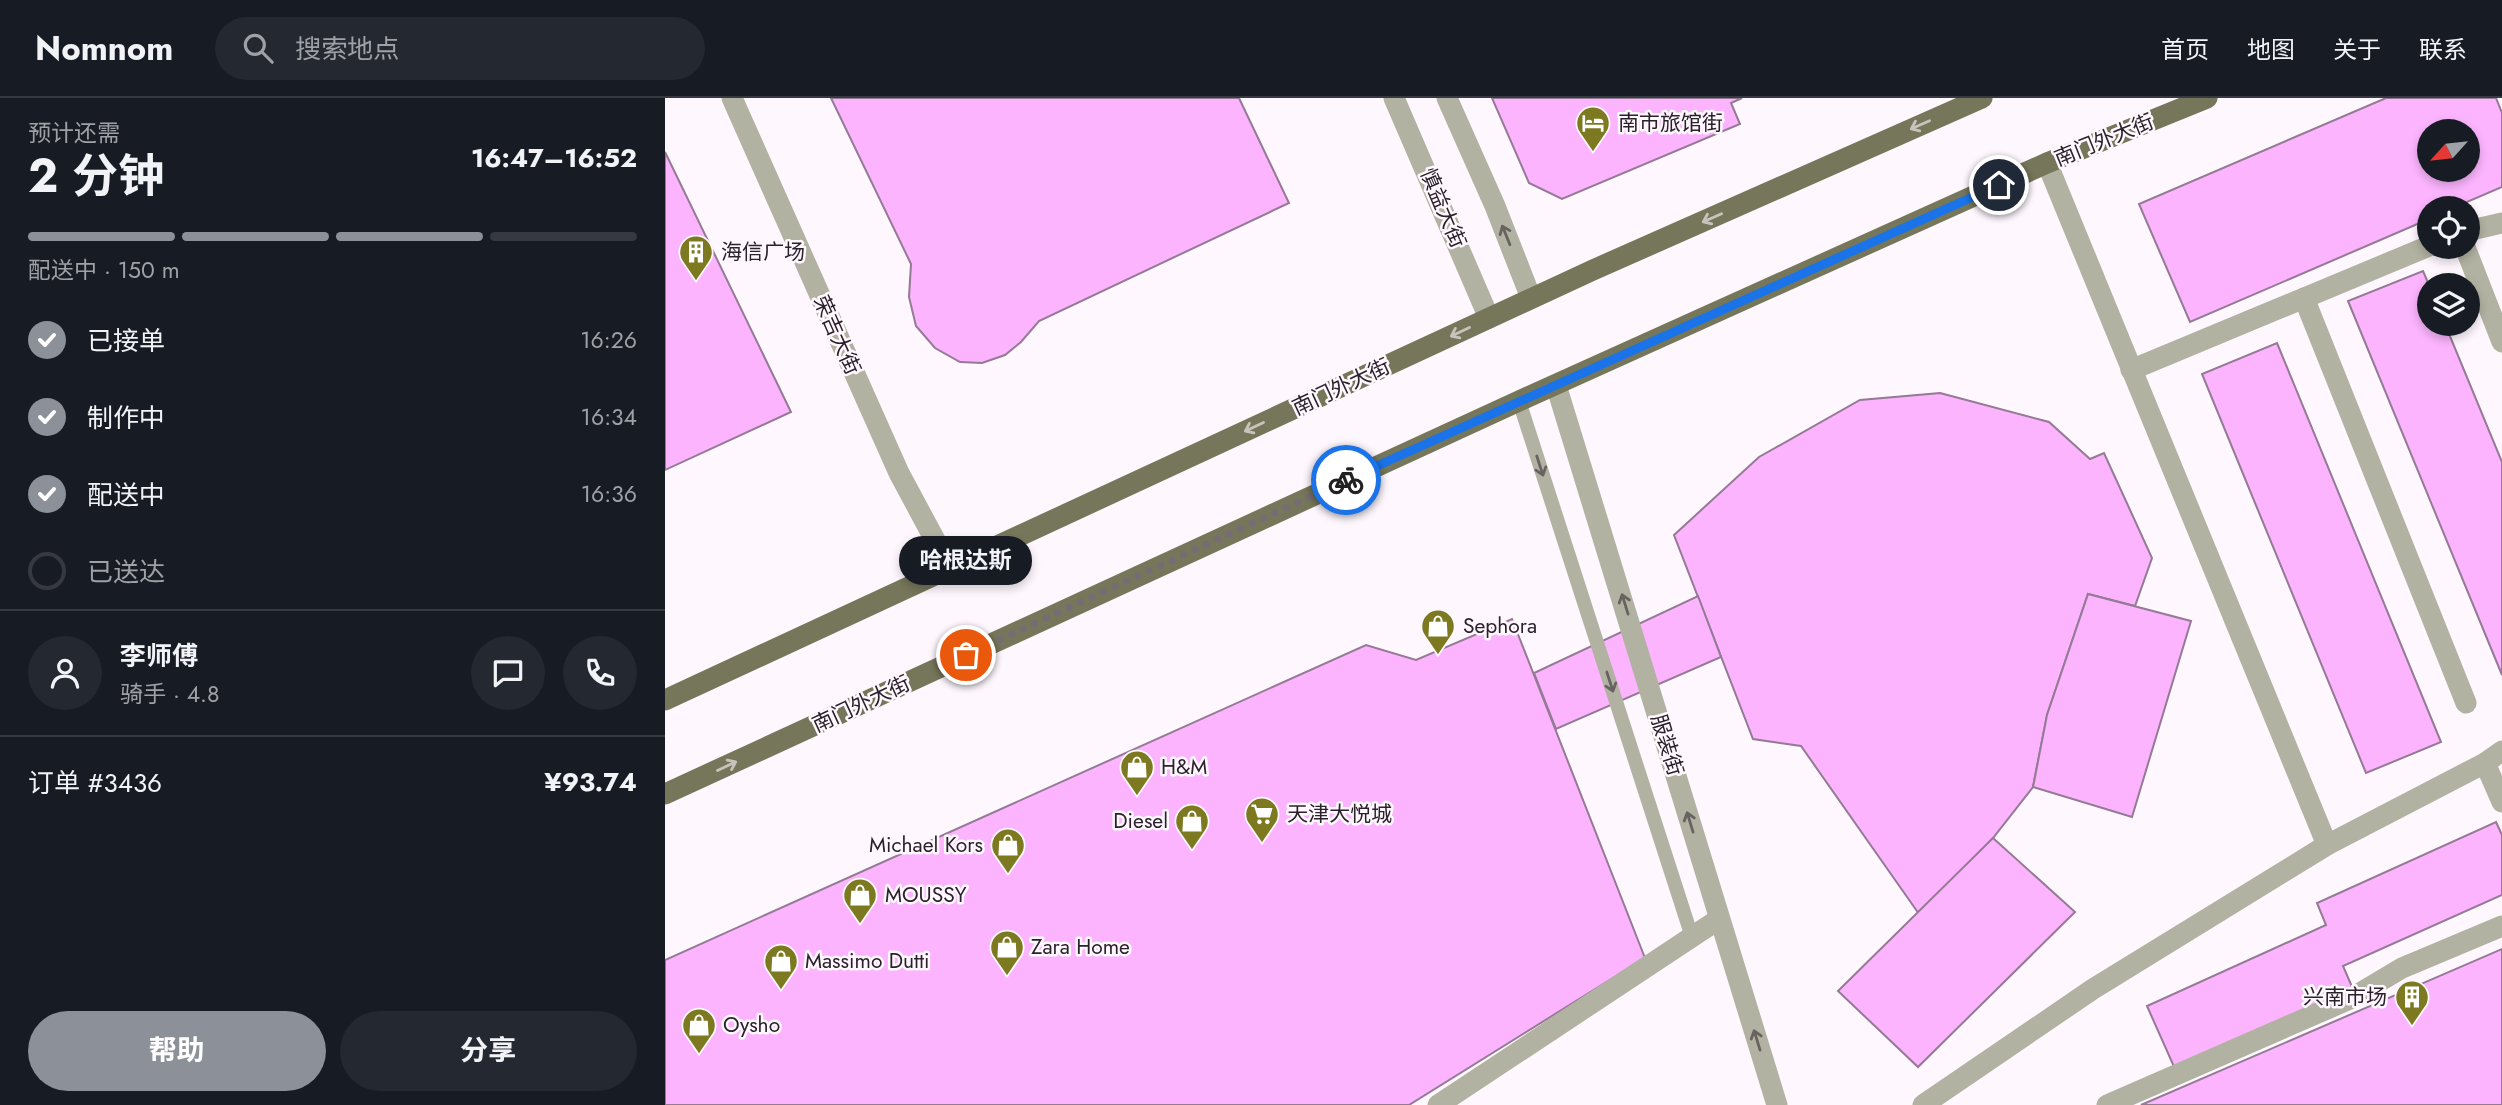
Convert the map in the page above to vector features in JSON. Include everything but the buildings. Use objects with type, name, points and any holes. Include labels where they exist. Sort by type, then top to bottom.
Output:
[{"type":"main road","name":"南门外大街","points":[[665,700],[1531,298],[1982,98]]},
{"type":"main road","name":"南门外大街","points":[[665,794],[1519,401],[2047,163],[2207,98]]},
{"type":"street","name":"荣吉大街","points":[[731,98],[899,473],[950,568]]},
{"type":"street","name":"慎益大街","points":[[1394,98],[1489,318]]},
{"type":"street","points":[[1447,98],[1495,206],[1531,298]]},
{"type":"street","points":[[2047,163],[2326,845]]},
{"type":"street","points":[[2480,228],[2502,223]]},
{"type":"street","points":[[2131,370],[2417,251]]},
{"type":"street","points":[[2470,259],[2502,342]]},
{"type":"street","points":[[2304,298],[2466,703]]},
{"type":"street","name":"服装街","points":[[1556,385],[1777,1105]]},
{"type":"street","points":[[1923,1105],[2093,989],[2326,845],[2494,757],[2502,802]]},
{"type":"street","points":[[1439,1105],[1719,919]]},
{"type":"street","points":[[2107,1105],[2350,999],[2402,968],[2502,926]]},
{"type":"lane","points":[[1519,401],[1692,937]]},
{"type":"way so far","points":[[966,655],[1346,480]]},
{"type":"place","name":"南市旅馆街","points":[[1593,153]]},
{"type":"place","name":"海信广场","points":[[696,282]]},
{"type":"place","name":"哈根达斯","points":[[966,655]]},
{"type":"place","name":"Sephora","points":[[1438,656]]},
{"type":"place","name":"H&M","points":[[1137,797]]},
{"type":"place","name":"天津大悦城","points":[[1262,844]]},
{"type":"place","name":"Diesel","points":[[1192,851]]},
{"type":"place","name":"Michael Kors","points":[[1008,875]]},
{"type":"place","name":"MOUSSY","points":[[860,925]]},
{"type":"place","name":"Zara Home","points":[[1007,977]]},
{"type":"place","name":"Massimo Dutti","points":[[781,991]]},
{"type":"place","name":"兴南市场","points":[[2412,1027]]},
{"type":"place","name":"Oysho","points":[[699,1055]]},
{"type":"route","points":[[1346,480],[1999,185]]}]
